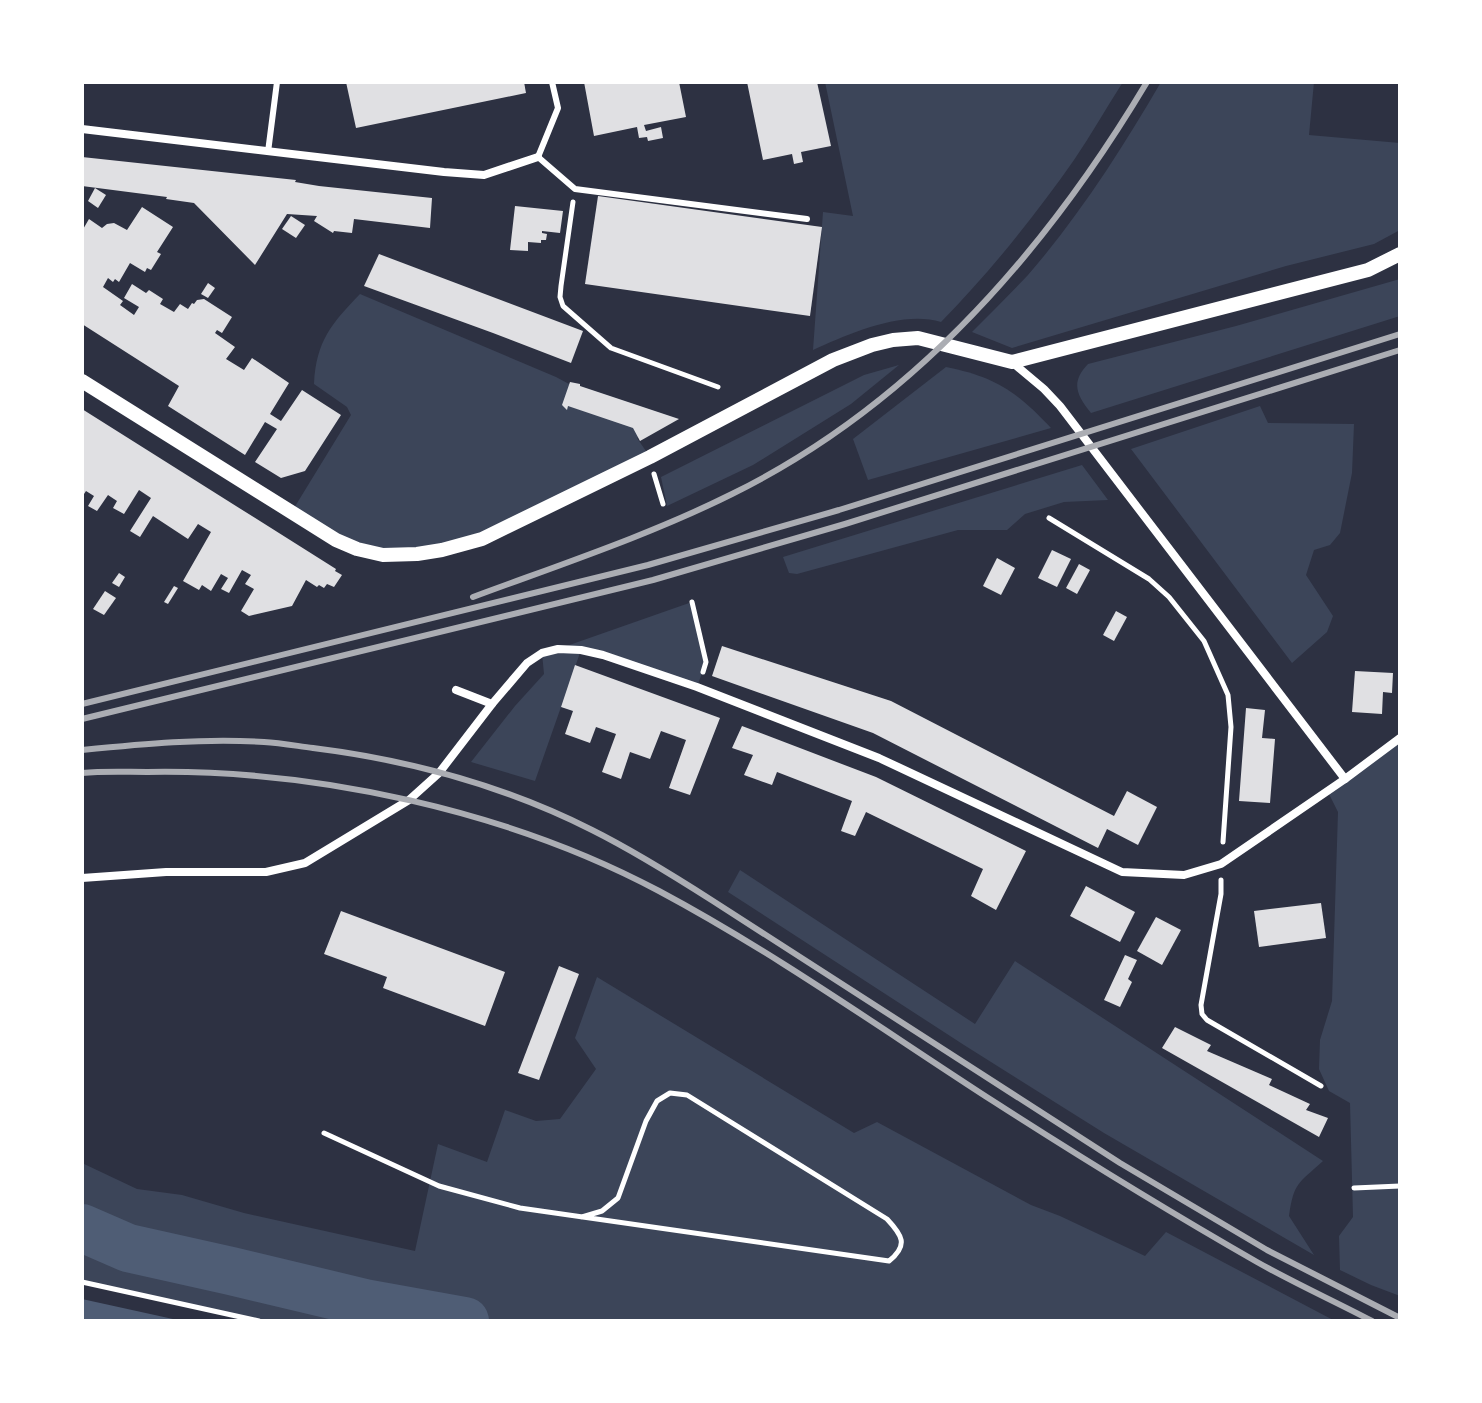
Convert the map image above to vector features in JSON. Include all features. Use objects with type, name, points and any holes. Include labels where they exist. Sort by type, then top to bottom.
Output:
[{"type":"street","points":[[82,129],[484,175],[538,157]]},
{"type":"street","points":[[1012,362],[1368,270],[1400,254]]},
{"type":"street","points":[[82,381],[325,535],[357,549],[383,555],[442,550],[482,539],[650,457],[833,360],[872,345],[918,338],[1012,362],[1060,406],[1345,779]]},
{"type":"street","points":[[82,878],[166,872],[266,872],[305,863],[409,800],[439,773],[527,663],[542,653],[558,649],[603,655],[697,687],[879,758],[1122,872],[1184,875],[1221,864],[1400,738]]},
{"type":"street","points":[[456,690],[492,704]]},
{"type":"lane","points":[[268,152],[277,82]]},
{"type":"lane","points":[[552,82],[558,108],[538,157],[575,189],[807,219]]},
{"type":"path","points":[[575,189],[561,286],[563,306],[611,348],[718,387]]},
{"type":"path","points":[[650,457],[663,504]]},
{"type":"path","points":[[1049,518],[1149,579],[1169,597],[1204,641],[1228,695],[1231,727],[1221,894],[1202,1014],[1207,1020],[1321,1086]]},
{"type":"path","points":[[692,602],[706,662],[697,687]]},
{"type":"path","points":[[324,1133],[439,1186],[520,1208],[582,1217],[889,1261],[898,1254],[902,1243],[899,1231],[887,1219],[687,1095],[670,1093],[657,1101],[646,1121],[618,1198],[602,1211],[582,1217]]},
{"type":"path","points":[[1354,1188],[1400,1186]]},
{"type":"path","points":[[82,1282],[259,1321]]},
{"type":"shaded area","points":[[825,82],[1123,82],[1080,151],[1043,202],[994,264],[941,322],[926,319],[893,321],[813,350],[823,212],[853,216]]},
{"type":"shaded area","points":[[1161,82],[1314,82],[1309,135],[1400,143],[1400,230],[1374,244],[1286,266],[1012,348],[972,332],[1028,275],[1065,229],[1115,157]]},
{"type":"shaded area","points":[[1400,279],[1400,316],[1091,413],[1079,395],[1077,383],[1088,364]]},
{"type":"shaded area","points":[[360,294],[556,377],[653,429],[637,438],[650,457],[482,539],[383,555],[291,513],[351,415],[347,407],[314,384],[315,369],[327,334]]},
{"type":"shaded area","points":[[899,365],[851,404],[753,465],[667,506],[661,477],[864,375]]},
{"type":"shaded area","points":[[946,367],[992,381],[1016,396],[1051,428],[868,480],[853,439]]},
{"type":"shaded area","points":[[1260,406],[1268,423],[1354,424],[1352,473],[1340,533],[1330,545],[1314,550],[1306,575],[1333,616],[1327,632],[1292,663],[1131,449]]},
{"type":"shaded area","points":[[1082,465],[1108,500],[1064,502],[1025,514],[1007,530],[958,530],[797,574],[789,573],[783,557]]},
{"type":"shaded area","points":[[692,602],[706,662],[697,687],[581,650],[535,781],[471,762],[544,674],[542,653]]},
{"type":"shaded area","points":[[1400,738],[1400,1296],[1340,1270],[1339,1236],[1353,1217],[1350,1103],[1329,1091],[1319,1069],[1320,1040],[1332,1001],[1338,812],[1327,790]]},
{"type":"shaded area","points":[[740,870],[975,1024],[1015,961],[1323,1161],[1298,1184],[1289,1216],[1314,1255],[1104,1133],[728,892]]},
{"type":"shaded area","points":[[597,977],[854,1133],[877,1122],[1031,1205],[1145,1256],[1166,1232],[1335,1321],[259,1321],[82,1282],[82,1163],[137,1189],[182,1195],[244,1213],[415,1251],[438,1144],[487,1162],[505,1110],[536,1121],[560,1119],[596,1069],[575,1038]]},
{"type":"shaded area","points":[[82,1299],[182,1321],[82,1321]]},
{"type":"building","points":[[346,82],[524,82],[526,93],[356,128]]},
{"type":"building","points":[[584,82],[679,82],[686,117],[644,125],[646,131],[661,127],[663,138],[648,141],[647,137],[639,138],[637,127],[594,136]]},
{"type":"building","points":[[747,82],[817,82],[831,146],[801,152],[803,162],[794,164],[792,154],[763,160]]},
{"type":"building","points":[[82,157],[432,198],[430,228],[354,219],[352,233],[333,233],[314,221],[317,216],[287,214],[255,265],[194,203],[82,186]]},
{"type":"building","points":[[95,188],[106,195],[98,208],[88,201]]},
{"type":"building","points":[[598,196],[822,227],[810,316],[585,284]]},
{"type":"building","points":[[515,206],[563,211],[560,233],[542,231],[547,234],[546,240],[541,240],[541,243],[528,242],[528,251],[510,250]]},
{"type":"building","points":[[142,207],[173,227],[157,252],[161,254],[151,270],[147,268],[145,272],[130,263],[119,282],[108,278],[103,287],[123,301],[120,305],[134,315],[139,307],[124,298],[132,284],[163,299],[160,304],[174,312],[180,304],[188,309],[192,303],[204,299],[232,317],[222,333],[217,330],[215,333],[235,347],[226,359],[244,370],[252,358],[289,383],[270,414],[281,421],[302,390],[341,415],[305,471],[281,478],[255,462],[277,429],[265,422],[245,455],[168,406],[179,386],[82,324],[82,231],[89,219],[102,228],[114,223],[127,230]]},
{"type":"building","points":[[291,216],[305,225],[296,238],[282,229]]},
{"type":"building","points":[[379,254],[583,331],[571,363],[364,286]]},
{"type":"building","points":[[208,283],[215,288],[208,298],[201,294]]},
{"type":"building","points":[[570,382],[679,419],[640,441],[633,428],[568,406],[567,410],[562,405]]},
{"type":"building","points":[[82,409],[336,569],[342,575],[334,587],[327,584],[324,588],[317,587],[306,580],[292,606],[249,616],[241,611],[254,589],[245,584],[251,575],[242,570],[229,593],[221,589],[228,578],[221,574],[211,591],[202,585],[199,590],[183,581],[211,532],[198,524],[188,539],[153,516],[140,537],[130,531],[151,498],[139,490],[124,514],[113,508],[117,501],[108,495],[97,511],[88,506],[94,496],[86,491],[82,497]]},
{"type":"building","points":[[1052,550],[1071,559],[1057,587],[1038,578]]},
{"type":"building","points":[[997,558],[1015,568],[1001,595],[983,586]]},
{"type":"building","points":[[1079,564],[1090,570],[1077,594],[1066,588]]},
{"type":"building","points":[[119,573],[125,577],[119,587],[112,583]]},
{"type":"building","points":[[174,586],[178,588],[168,604],[164,602]]},
{"type":"building","points":[[105,591],[116,598],[104,615],[93,609]]},
{"type":"building","points":[[1116,611],[1127,617],[1114,641],[1103,635]]},
{"type":"building","points":[[722,646],[891,701],[1114,816],[1127,791],[1157,807],[1138,845],[1107,829],[1098,848],[873,733],[712,676]]},
{"type":"building","points":[[575,665],[720,718],[690,795],[669,788],[686,740],[661,731],[650,759],[630,752],[621,779],[602,772],[616,734],[596,727],[590,743],[565,734],[573,711],[561,707]]},
{"type":"building","points":[[1355,671],[1393,673],[1392,693],[1383,692],[1382,714],[1352,712]]},
{"type":"building","points":[[1246,708],[1265,710],[1262,738],[1275,739],[1270,803],[1239,801]]},
{"type":"building","points":[[742,726],[876,777],[1026,851],[996,910],[971,896],[983,869],[866,812],[855,836],[841,831],[852,801],[777,772],[772,785],[744,775],[753,755],[732,748]]},
{"type":"building","points":[[1086,886],[1135,912],[1120,942],[1070,916]]},
{"type":"building","points":[[1321,903],[1326,938],[1259,947],[1254,911]]},
{"type":"building","points":[[341,911],[505,972],[485,1026],[383,988],[387,977],[324,954]]},
{"type":"building","points":[[1156,917],[1181,930],[1162,965],[1137,951]]},
{"type":"building","points":[[1125,955],[1137,960],[1128,979],[1132,982],[1120,1007],[1104,1000]]},
{"type":"building","points":[[559,966],[579,974],[539,1080],[518,1073]]},
{"type":"building","points":[[1175,1027],[1211,1045],[1207,1051],[1272,1079],[1269,1085],[1310,1104],[1306,1110],[1328,1118],[1319,1137],[1162,1048]]},
{"type":"waterway","points":[[82,1228],[128,1248],[365,1303],[465,1321]]},
{"type":"railway","points":[[473,597],[701,509],[797,458],[858,416],[915,370],[969,318],[1019,263],[1108,145],[1147,82]]},
{"type":"railway","points":[[82,704],[648,565],[839,510],[1400,334]]},
{"type":"railway","points":[[82,719],[653,580],[845,524],[1400,350]]},
{"type":"railway","points":[[82,750],[196,741],[270,742],[349,753],[421,768],[491,788],[559,814],[623,846],[684,882],[1120,1163],[1267,1250],[1400,1318]]},
{"type":"railway","points":[[82,773],[211,773],[344,787],[476,817],[601,863],[659,891],[745,940],[1026,1122],[1190,1223],[1271,1270],[1372,1321]]}]
